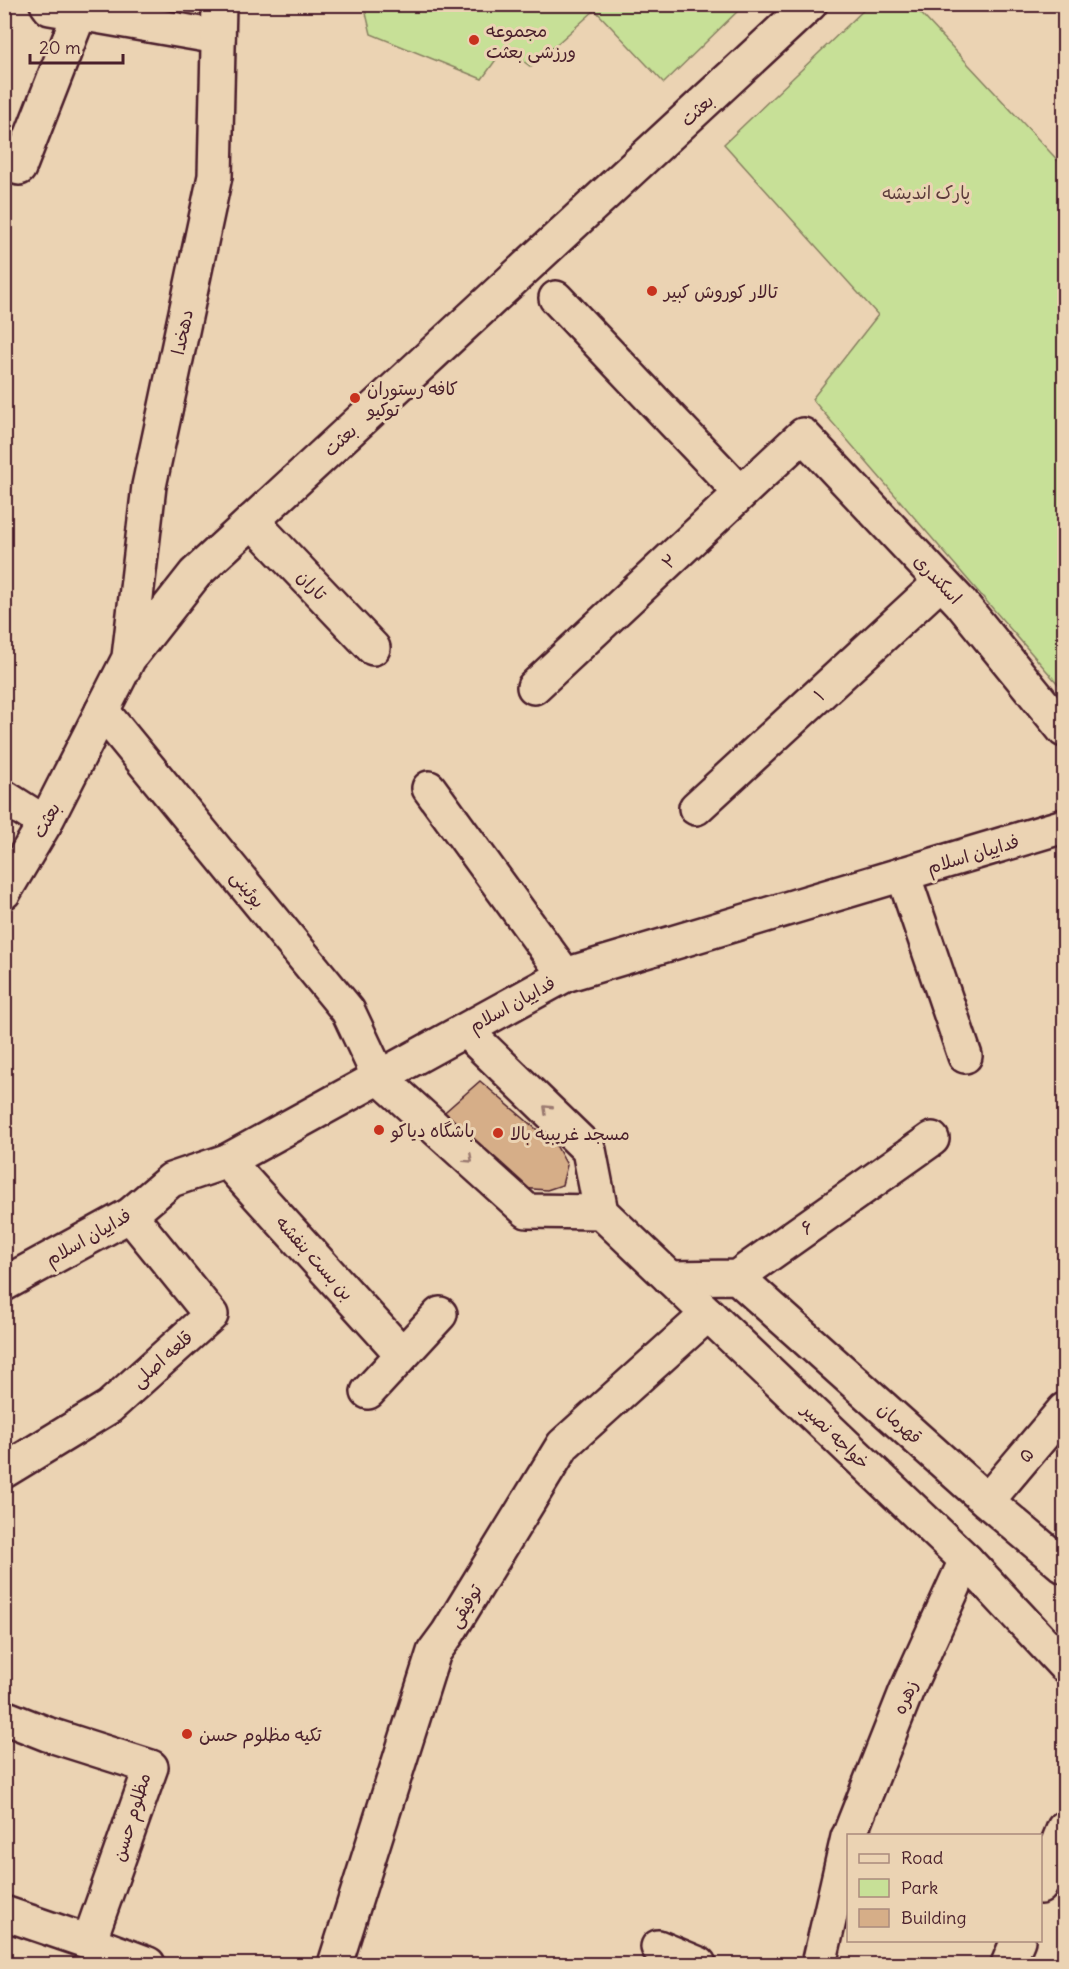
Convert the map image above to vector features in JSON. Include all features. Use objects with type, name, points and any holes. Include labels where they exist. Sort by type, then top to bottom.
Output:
[{"type":"street","points":[[47,4],[50,8],[218,37]]},
{"type":"street","name":"دهخدا","points":[[129,658],[149,486],[215,176],[219,4]]},
{"type":"street","name":"بعثت","points":[[4,892],[45,823],[129,658],[195,574],[810,4]]},
{"type":"street","points":[[19,168],[80,12]]},
{"type":"street","points":[[556,298],[741,493]]},
{"type":"street","name":"۲","points":[[534,687],[803,435]]},
{"type":"street","name":"اسکندری","points":[[803,435],[961,603],[1065,730]]},
{"type":"street","name":"تاران","points":[[252,521],[373,648]]},
{"type":"street","name":"۱","points":[[696,808],[941,582]]},
{"type":"street","name":"بوئینی","points":[[102,711],[348,1011],[379,1077]]},
{"type":"street","points":[[429,788],[564,975]]},
{"type":"street","points":[[4,797],[45,823]]},
{"type":"street","name":"فداییان اسلام","points":[[4,1284],[130,1215],[171,1180],[227,1161],[564,975],[1065,826]]},
{"type":"street","points":[[903,874],[965,1056]]},
{"type":"street","points":[[379,1077],[527,1211],[601,1212],[589,1150],[465,1030]]},
{"type":"street","name":"۶","points":[[737,1277],[932,1139]]},
{"type":"street","name":"بن بست بنفشه","points":[[227,1161],[402,1354]]},
{"type":"street","name":"خواجه نصیر","points":[[601,1212],[966,1560],[1065,1665]]},
{"type":"street","name":"قلعه اصلی","points":[[4,1471],[109,1407],[211,1315],[130,1215]]},
{"type":"street","points":[[670,1278],[737,1277]]},
{"type":"street","name":"قهرمان","points":[[737,1277],[987,1501],[1065,1566]]},
{"type":"street","points":[[368,1392],[440,1314]]},
{"type":"street","name":"توفیقی","points":[[334,1965],[434,1652],[448,1633],[563,1445],[708,1314]]},
{"type":"street","name":"۵","points":[[987,1501],[1065,1410]]},
{"type":"street","name":"زهره","points":[[850,1834],[906,1692],[966,1560]]},
{"type":"street","name":"مظلوم حسن","points":[[4,1717],[47,1734],[151,1767],[89,1942]]},
{"type":"street","points":[[1042,1885],[1065,1828]]},
{"type":"street","name":"زهره","points":[[819,1965],[847,1845]]},
{"type":"street","points":[[4,1913],[148,1965]]},
{"type":"street","points":[[1008,1965],[1018,1942]]},
{"type":"street","points":[[658,1947],[699,1965]]},
{"type":"green space","name":"مجموعه ورزشی بعثت","points":[[364,4],[744,5],[664,83],[595,10],[531,67],[505,47],[482,79],[371,34]]},
{"type":"green space","name":"پارک اندیشه","points":[[870,4],[913,5],[1064,167],[1064,691],[812,399],[878,315],[724,144]]},
{"type":"building","name":"مسجد غریبیه بالا","points":[[480,1081],[557,1147],[567,1165],[562,1185],[547,1190],[519,1188],[438,1118]]},
{"type":"place","name":"مجموعه ورزشی بعثت","points":[[474,40]]},
{"type":"place","name":"تالار کوروش کبیر","points":[[652,291]]},
{"type":"place","name":"کافه رستوران توکیو","points":[[355,398]]},
{"type":"place","name":"باشگاه دیاکو","points":[[379,1130]]},
{"type":"place","name":"مسجد غریبیه بالا","points":[[498,1133]]},
{"type":"place","name":"تکیه مظلوم حسن","points":[[187,1734]]}]
